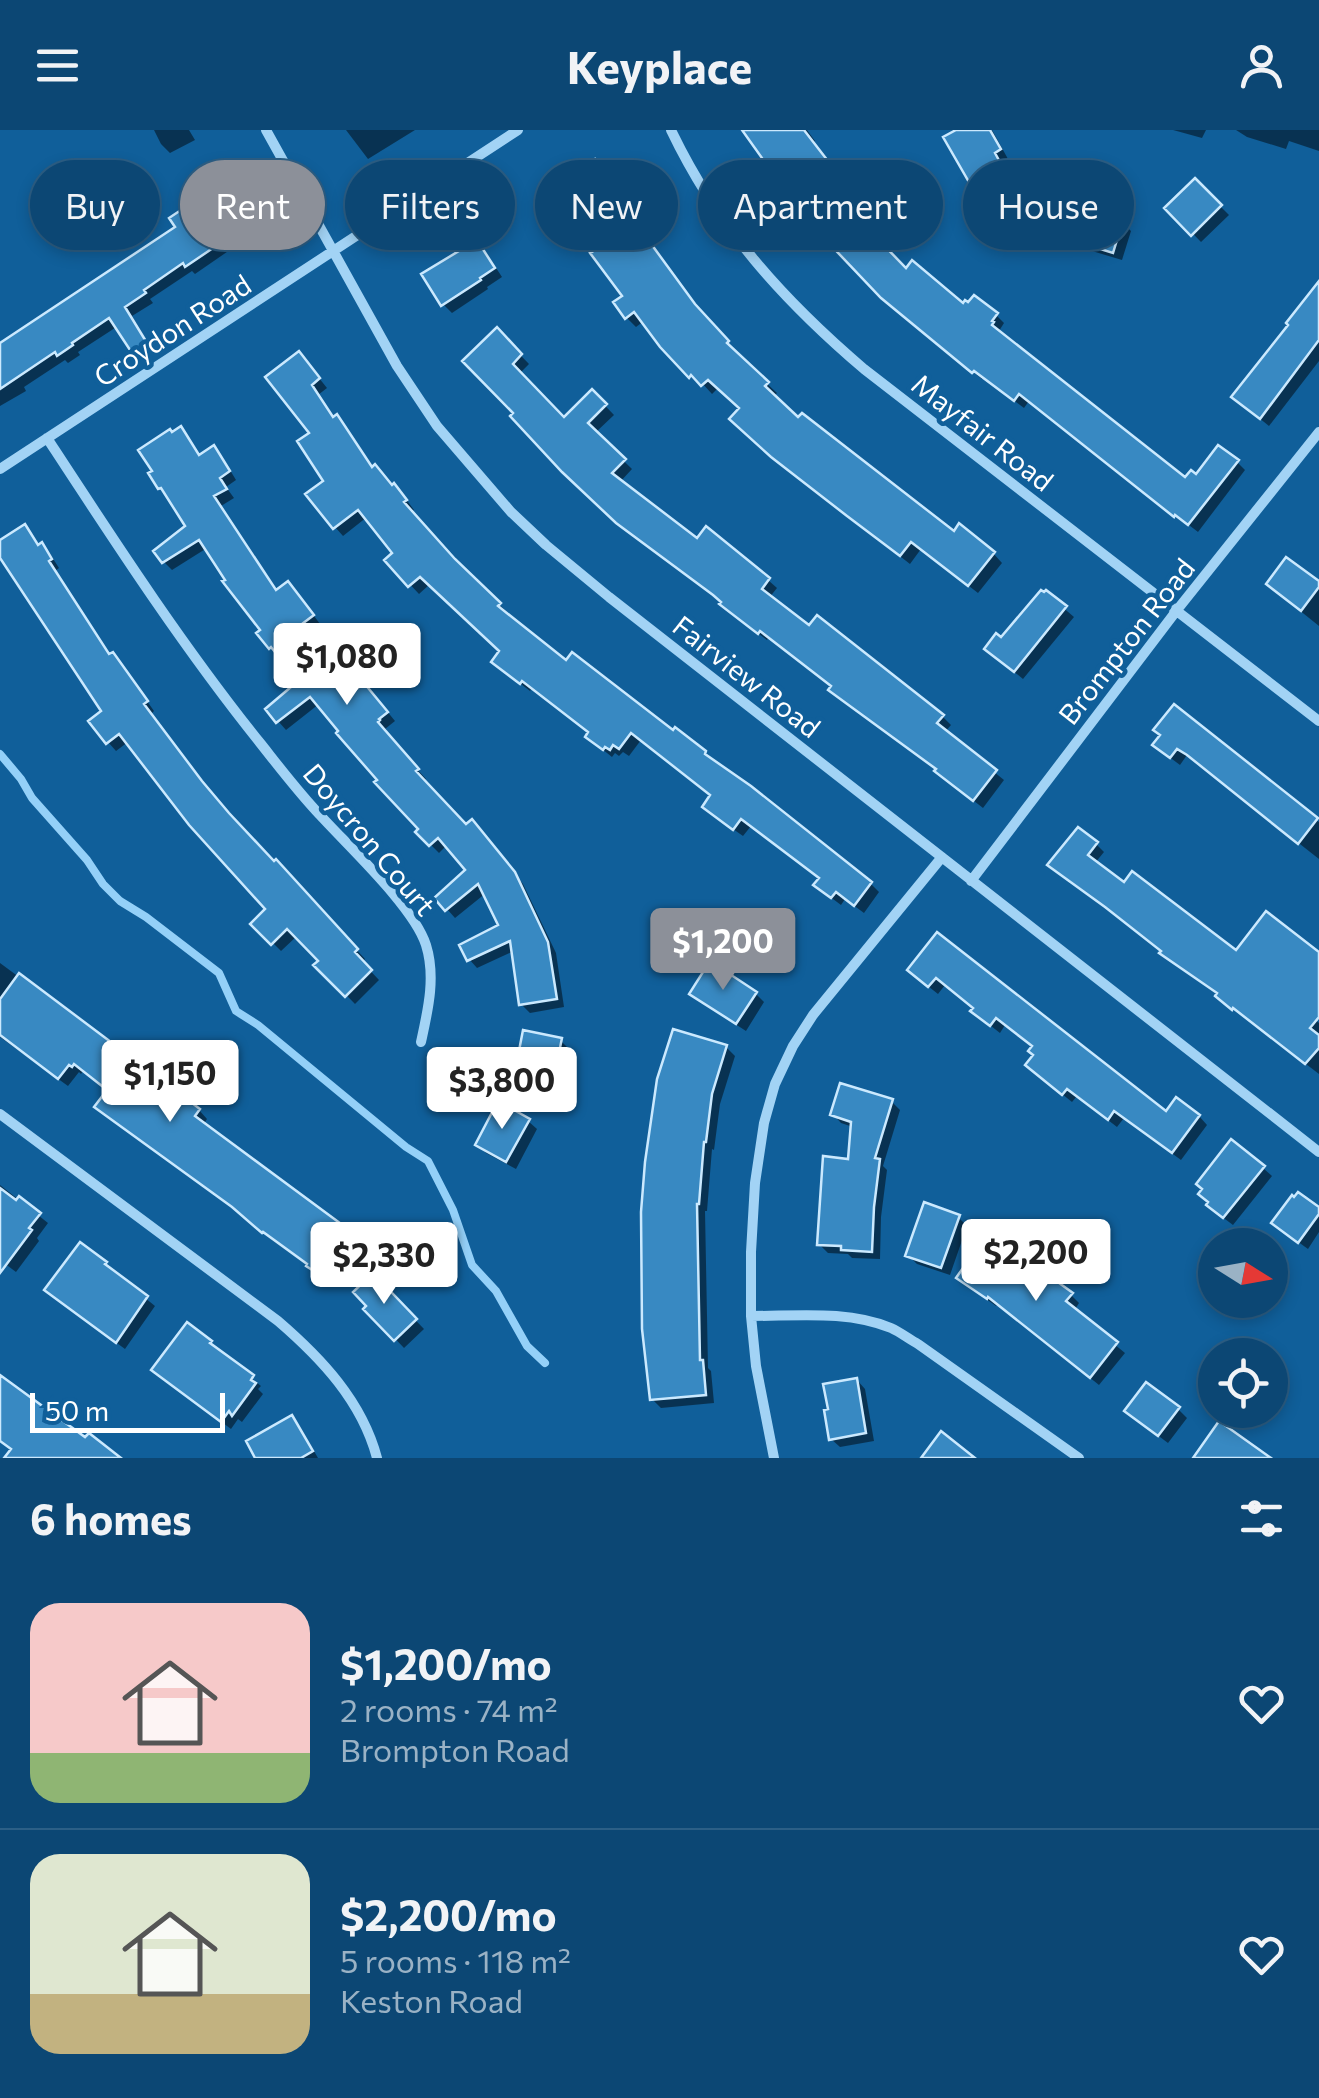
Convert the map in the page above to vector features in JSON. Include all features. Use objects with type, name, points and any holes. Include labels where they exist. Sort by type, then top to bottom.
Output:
[{"type":"street","name":"Fairview Road","points":[[266,130],[397,366],[437,426],[511,512],[610,597],[1319,1152]]},
{"type":"street","name":"Croydon Road","points":[[0,468],[518,130]]},
{"type":"street","name":"Mayfair Road","points":[[671,130],[714,207],[740,244],[816,328],[1319,721]]},
{"type":"street","name":"Brompton Road","points":[[971,881],[1177,610],[1319,432]]},
{"type":"street","name":"Doycron Court","points":[[47,438],[207,676],[316,811],[407,911],[425,942],[431,976],[421,1042]]},
{"type":"street","points":[[774,1458],[756,1366],[751,1316],[755,1183],[764,1123],[775,1084],[793,1046],[942,857]]},
{"type":"street","points":[[0,1114],[305,1344],[334,1375],[356,1407],[377,1458]]},
{"type":"street","points":[[751,1316],[836,1316],[892,1328],[1079,1458]]},
{"type":"building","points":[[742,130],[804,130],[827,160],[763,160]]},
{"type":"building","points":[[956,130],[990,130],[1001,149],[995,153],[999,160],[963,160],[963,172],[943,137]]},
{"type":"building","points":[[1195,178],[1222,205],[1191,236],[1164,208]]},
{"type":"building","points":[[180,211],[180,250],[210,250],[185,267],[183,263],[125,307],[147,343],[132,353],[109,318],[57,356],[55,352],[0,389],[0,343],[140,250],[160,250],[160,237],[175,227],[169,218]]},
{"type":"building","points":[[461,250],[483,250],[495,268],[441,306],[421,274]]},
{"type":"building","points":[[656,250],[727,343],[769,382],[765,386],[798,417],[802,413],[954,531],[959,523],[995,552],[968,586],[911,542],[900,556],[771,457],[729,419],[739,408],[708,380],[701,386],[691,375],[689,378],[634,312],[625,319],[613,302],[622,296],[592,252]]},
{"type":"building","points":[[835,250],[888,250],[906,268],[912,260],[963,303],[974,295],[998,313],[992,325],[1185,477],[1191,470],[1196,474],[1218,445],[1239,460],[1188,525],[1019,394],[1014,401],[972,373],[881,298]]},
{"type":"building","points":[[1319,281],[1319,340],[1260,419],[1231,397]]},
{"type":"building","points":[[497,327],[522,354],[513,364],[564,417],[592,389],[607,404],[588,423],[626,459],[612,473],[697,538],[706,526],[770,578],[762,589],[809,625],[817,615],[944,715],[937,723],[997,770],[973,801],[828,690],[831,686],[616,523],[562,472],[510,416],[513,413],[462,361]]},
{"type":"building","points":[[299,351],[320,378],[312,385],[333,417],[337,414],[372,467],[375,464],[394,483],[407,500],[404,502],[501,603],[498,606],[566,660],[572,652],[673,730],[675,727],[872,882],[854,906],[836,892],[831,898],[813,885],[819,878],[741,819],[733,830],[702,807],[710,795],[631,733],[619,749],[613,745],[610,750],[603,750],[585,737],[588,732],[491,662],[499,651],[420,577],[408,587],[384,560],[392,553],[358,510],[333,529],[305,494],[323,481],[297,441],[309,433],[265,377]]},
{"type":"building","points":[[181,426],[199,455],[214,445],[230,471],[220,478],[227,489],[214,496],[276,590],[288,581],[314,615],[302,624],[354,691],[364,683],[388,712],[378,722],[419,769],[416,771],[466,824],[472,819],[515,872],[548,942],[557,999],[519,1005],[510,941],[467,961],[459,945],[498,925],[478,884],[445,911],[434,898],[465,870],[438,838],[429,846],[415,832],[418,829],[374,782],[377,780],[310,697],[276,723],[265,709],[298,681],[256,633],[260,630],[222,581],[225,580],[199,540],[162,563],[153,551],[185,526],[148,473],[152,471],[138,450]]},
{"type":"building","points":[[25,524],[38,545],[42,542],[52,559],[49,561],[109,654],[113,652],[148,701],[144,704],[202,781],[358,949],[355,952],[372,970],[345,997],[313,965],[318,961],[287,929],[271,945],[250,924],[265,909],[189,825],[119,734],[106,744],[88,721],[101,711],[0,558],[0,540]]},
{"type":"building","points":[[1286,557],[1319,581],[1319,587],[1301,611],[1266,584]]},
{"type":"building","points":[[1041,590],[1067,606],[1014,672],[984,649],[996,633],[1001,637]]},
{"type":"building","points":[[1174,704],[1318,818],[1298,844],[1187,755],[1177,749],[1170,758],[1152,745],[1160,735],[1153,730]]},
{"type":"building","points":[[1078,827],[1098,842],[1088,855],[1124,882],[1132,871],[1236,950],[1266,911],[1319,952],[1319,1017],[1310,1028],[1319,1035],[1319,1048],[1305,1064],[1047,865]]},
{"type":"building","points":[[937,932],[1166,1111],[1176,1097],[1200,1115],[1172,1153],[1114,1111],[1108,1120],[1067,1089],[1062,1095],[1025,1065],[1033,1055],[1028,1051],[1032,1046],[996,1018],[990,1026],[936,978],[928,987],[907,970]]},
{"type":"building","points":[[710,961],[757,992],[736,1024],[689,994]]},
{"type":"building","points":[[19,973],[200,1109],[195,1116],[356,1235],[325,1278],[94,1107],[107,1090],[74,1064],[58,1079],[0,1035],[0,999]]},
{"type":"building","points":[[673,1029],[727,1045],[712,1094],[697,1204],[700,1360],[706,1395],[650,1400],[642,1329],[641,1212],[657,1079]]},
{"type":"building","points":[[523,1030],[562,1038],[553,1082],[511,1074]]},
{"type":"building","points":[[840,1083],[893,1099],[875,1158],[880,1159],[872,1252],[817,1245],[823,1156],[848,1159],[851,1122],[830,1115]]},
{"type":"building","points":[[498,1101],[530,1119],[506,1162],[475,1145]]},
{"type":"building","points":[[1231,1139],[1265,1166],[1223,1218],[1206,1205],[1208,1202],[1198,1194],[1202,1189],[1196,1184]]},
{"type":"building","points":[[0,1188],[16,1200],[19,1196],[41,1213],[0,1273]]},
{"type":"building","points":[[1298,1192],[1319,1207],[1319,1214],[1298,1243],[1288,1236],[1288,1228],[1271,1223]]},
{"type":"building","points":[[924,1202],[960,1215],[941,1268],[905,1256]]},
{"type":"building","points":[[988,1232],[1073,1293],[1066,1301],[1118,1342],[1090,1378],[988,1297],[956,1278]]},
{"type":"building","points":[[80,1242],[148,1296],[116,1343],[44,1290]]},
{"type":"building","points":[[373,1273],[417,1319],[394,1341],[363,1309],[366,1306],[353,1292]]},
{"type":"building","points":[[187,1322],[254,1375],[251,1380],[256,1383],[232,1416],[229,1411],[221,1422],[151,1370]]},
{"type":"building","points":[[0,1375],[85,1437],[89,1433],[121,1458],[4,1458],[11,1449],[0,1441]]},
{"type":"building","points":[[857,1378],[866,1433],[829,1440],[823,1384]]},
{"type":"building","points":[[1146,1382],[1180,1407],[1158,1436],[1124,1411]]},
{"type":"building","points":[[292,1415],[313,1451],[301,1458],[255,1458],[246,1441]]},
{"type":"building","points":[[1214,1428],[1229,1428],[1271,1458],[1193,1458]]},
{"type":"building","points":[[941,1431],[975,1458],[921,1458]]},
{"type":"waterway","points":[[0,754],[32,798],[120,901],[219,973],[236,1011],[428,1161],[453,1210],[472,1265],[496,1291],[527,1346],[545,1363]]}]
